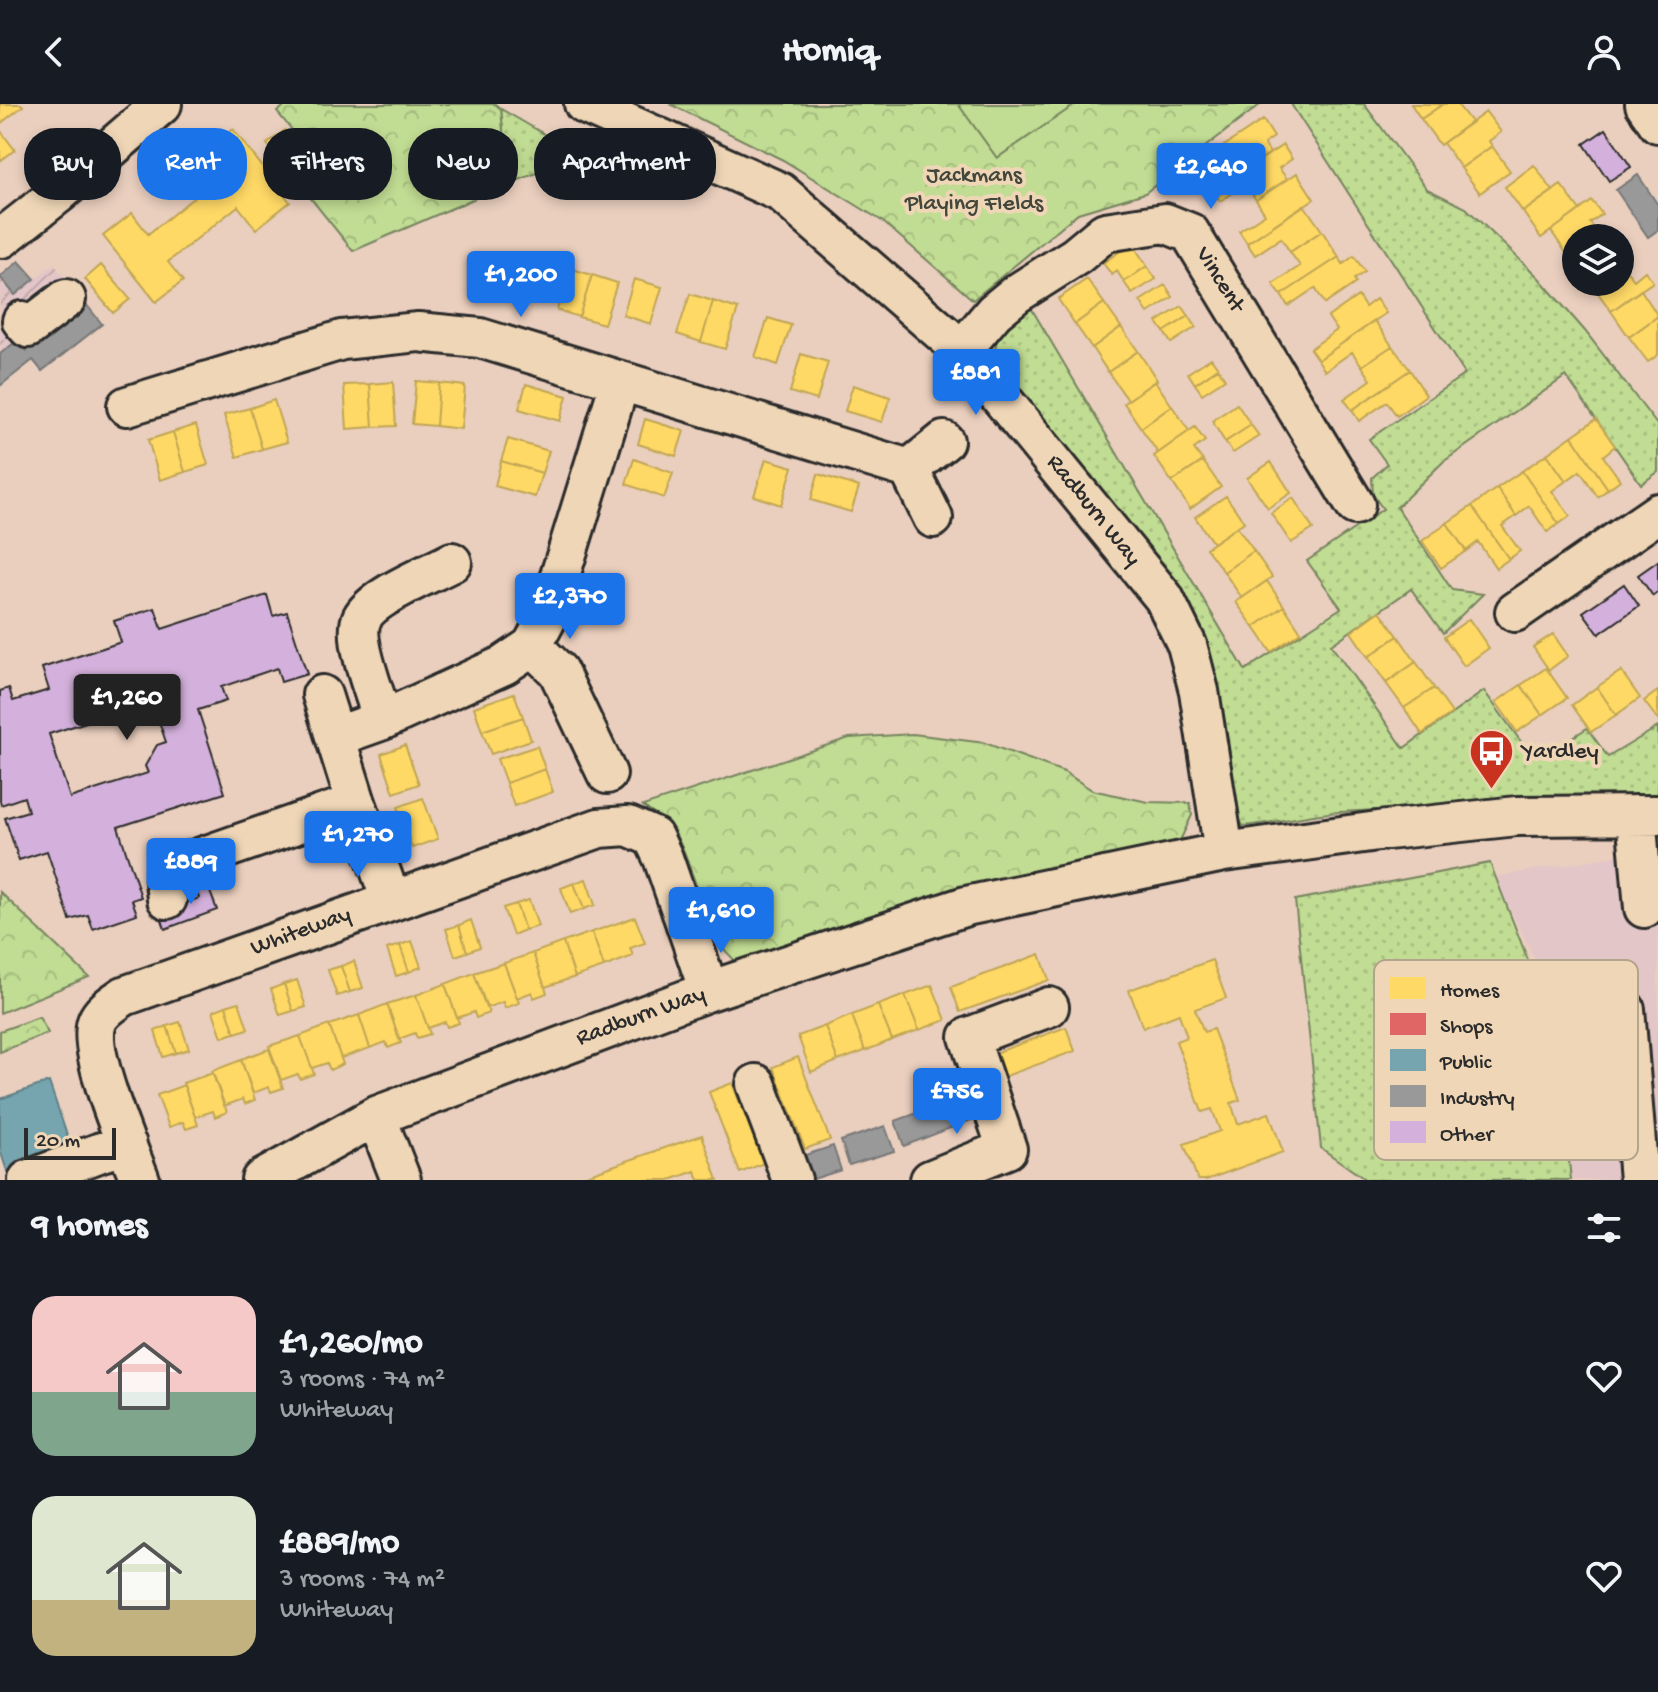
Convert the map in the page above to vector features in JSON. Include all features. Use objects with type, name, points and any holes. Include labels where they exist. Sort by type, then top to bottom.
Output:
[{"type":"street","points":[[2,238],[162,104]]},
{"type":"street","name":"Radburn Way","points":[[584,104],[780,192],[962,350],[1164,598],[1187,645],[1199,691],[1224,852]]},
{"type":"street","points":[[1645,104],[1658,123]]},
{"type":"street","name":"Vincent","points":[[962,350],[994,312],[1016,294],[1076,256],[1105,232],[1165,223],[1190,233],[1351,483]]},
{"type":"street","points":[[22,321],[28,328],[66,299]]},
{"type":"street","points":[[127,406],[342,340],[418,332],[480,338],[909,469],[933,518]]},
{"type":"street","points":[[335,737],[383,720],[504,665],[532,646],[547,618],[620,382]]},
{"type":"street","points":[[909,469],[944,441]]},
{"type":"street","points":[[1540,607],[1658,513]]},
{"type":"street","points":[[383,720],[360,637],[361,619],[373,604],[452,562]]},
{"type":"street","points":[[532,646],[558,671],[607,774]]},
{"type":"street","points":[[322,695],[391,900]]},
{"type":"street","points":[[167,899],[165,881],[173,867],[356,803]]},
{"type":"street","points":[[1644,908],[1647,815]]},
{"type":"street","name":"Radburn Way","points":[[261,1180],[376,1116],[709,991],[966,906],[1224,852],[1378,831],[1517,816],[1647,815]]},
{"type":"street","name":"Whiteway","points":[[140,1180],[96,1055],[96,1023],[104,1011],[124,996],[599,828],[628,826],[653,837],[709,991]]},
{"type":"street","points":[[930,1180],[1007,1149],[969,1037],[1049,1007]]},
{"type":"street","points":[[756,1084],[792,1180]]},
{"type":"street","points":[[376,1116],[401,1180]]},
{"type":"street","points":[[28,1180],[127,1145]]},
{"type":"street","points":[[1637,1160],[1639,1180]]},
{"type":"shaded area","points":[[19,261],[35,279],[54,264],[102,324],[42,371],[33,360],[0,386],[0,277]]},
{"type":"shaded area","points":[[1638,852],[1658,852],[1658,1180],[1570,1180],[1568,1160],[1638,1160],[1638,960],[1535,960],[1494,877]]},
{"type":"green space","points":[[287,104],[495,104],[501,109],[503,128],[408,128],[408,200],[471,200],[353,251],[312,200],[392,200],[392,128],[290,128],[277,112]]},
{"type":"green space","name":"Jackmans Playing FIelds","points":[[670,104],[1261,104],[1145,193],[1078,213],[973,300],[882,221],[783,160]]},
{"type":"green space","points":[[958,104],[1076,104],[997,158]]},
{"type":"green space","points":[[1291,104],[1364,104],[1427,189],[1466,208],[1539,278],[1585,331],[1658,426],[1658,472],[1641,484],[1566,376],[1443,462],[1397,507],[1452,590],[1483,594],[1443,633],[1411,589],[1331,645],[1404,748],[1484,691],[1530,754],[1550,752],[1587,728],[1608,757],[1658,727],[1658,805],[1376,810],[1328,813],[1243,826],[1233,806],[1200,650],[1000,374],[996,342],[1005,327],[1030,306],[1245,670],[1341,608],[1307,561],[1383,509],[1373,495],[1372,478],[1387,464],[1369,439],[1465,374]]},
{"type":"green space","points":[[501,109],[534,128],[534,174],[518,180],[518,128],[503,128]]},
{"type":"green space","points":[[913,734],[985,743],[1064,772],[1092,790],[1148,802],[1190,803],[1192,815],[1179,843],[738,964],[716,941],[673,829],[643,806],[849,738]]},
{"type":"green space","points":[[1490,863],[1528,960],[1374,960],[1374,1160],[1569,1160],[1571,1180],[1366,1180],[1321,1148],[1295,900]]},
{"type":"green space","points":[[0,892],[89,977],[0,1013]]},
{"type":"green space","points":[[39,1017],[48,1033],[0,1052],[0,1031]]},
{"type":"building: Homes","points":[[0,104],[21,104],[23,106],[0,124]]},
{"type":"building: Homes","points":[[1411,104],[1443,104],[1421,119]]},
{"type":"building: Homes","points":[[1443,104],[1457,104],[1471,122],[1440,145],[1421,119]]},
{"type":"building: Homes","points":[[1486,112],[1501,132],[1489,141],[1492,146],[1461,168],[1443,143]]},
{"type":"building: Homes","points":[[1263,120],[1274,137],[1264,144],[1270,153],[1213,191],[1206,180],[1231,162],[1221,148]]},
{"type":"building: Homes","points":[[0,130],[15,150],[0,161]]},
{"type":"building: Homes","points":[[1283,145],[1292,159],[1279,168],[1287,179],[1256,200],[1246,185],[1220,201],[1213,191]]},
{"type":"building: Homes","points":[[1492,146],[1510,171],[1480,193],[1461,168]]},
{"type":"building: Homes","points":[[247,147],[263,167],[263,200],[290,202],[256,229],[238,206],[168,262],[183,281],[156,302],[103,236],[132,213],[148,234],[191,200],[247,200]]},
{"type":"building: Homes","points":[[1534,165],[1553,191],[1523,212],[1505,187]]},
{"type":"building: Homes","points":[[1297,173],[1314,199],[1247,243],[1239,231],[1265,214],[1256,200]]},
{"type":"building: Homes","points":[[1561,185],[1580,210],[1541,238],[1523,212]]},
{"type":"building: Homes","points":[[1592,201],[1602,214],[1591,224],[1562,224],[1562,247],[1551,231]]},
{"type":"building: Homes","points":[[1304,205],[1322,231],[1290,252],[1281,238],[1255,255],[1247,243]]},
{"type":"building: Homes","points":[[1322,231],[1339,257],[1281,295],[1273,284],[1300,266],[1290,252]]},
{"type":"building: Homes","points":[[1132,243],[1147,266],[1124,282],[1117,271],[1112,275],[1103,263]]},
{"type":"building: Homes","points":[[1354,256],[1365,272],[1354,279],[1356,283],[1325,304],[1315,288],[1288,306],[1281,295],[1339,257],[1343,264]]},
{"type":"building: Homes","points":[[101,265],[130,299],[113,313],[85,279]]},
{"type":"building: Homes","points":[[1147,266],[1156,279],[1132,294],[1124,282]]},
{"type":"building: Homes","points":[[506,268],[547,281],[540,303],[499,291]]},
{"type":"building: Homes","points":[[569,268],[592,275],[579,317],[557,310]]},
{"type":"building: Homes","points":[[1645,271],[1653,282],[1634,295],[1634,280]]},
{"type":"building: Homes","points":[[592,275],[617,283],[604,324],[579,317]]},
{"type":"building: Homes","points":[[634,279],[662,287],[651,324],[623,315]]},
{"type":"building: Homes","points":[[1087,279],[1104,303],[1075,324],[1058,299]]},
{"type":"building: Homes","points":[[1165,285],[1173,297],[1148,313],[1140,301]]},
{"type":"building: Homes","points":[[1641,290],[1658,316],[1629,337],[1611,311]]},
{"type":"building: Homes","points":[[690,294],[713,301],[701,342],[677,334]]},
{"type":"building: Homes","points":[[1358,296],[1365,307],[1376,299],[1386,313],[1318,360],[1310,349],[1337,330],[1328,317]]},
{"type":"building: Homes","points":[[1600,296],[1633,296],[1611,311]]},
{"type":"building: Homes","points":[[713,301],[738,309],[725,349],[701,342]]},
{"type":"building: Homes","points":[[1104,303],[1121,327],[1092,348],[1075,324]]},
{"type":"building: Homes","points":[[1182,306],[1189,316],[1164,332],[1157,322]]},
{"type":"building: Homes","points":[[1189,316],[1196,327],[1171,343],[1164,332]]},
{"type":"building: Homes","points":[[1658,316],[1658,355],[1648,362],[1629,337]]},
{"type":"building: Homes","points":[[768,318],[791,325],[778,365],[755,357]]},
{"type":"building: Homes","points":[[1375,321],[1392,346],[1362,366],[1352,352],[1325,371],[1318,360]]},
{"type":"building: Homes","points":[[1121,327],[1138,351],[1108,372],[1092,348]]},
{"type":"building: Homes","points":[[1392,346],[1410,370],[1352,410],[1344,399],[1371,380],[1362,366]]},
{"type":"building: Homes","points":[[1138,351],[1157,380],[1128,400],[1108,372]]},
{"type":"building: Homes","points":[[801,354],[828,362],[817,400],[790,392]]},
{"type":"building: Homes","points":[[1211,358],[1218,368],[1195,384],[1188,373]]},
{"type":"building: Homes","points":[[1218,368],[1225,379],[1202,394],[1195,384]]},
{"type":"building: Homes","points":[[1410,370],[1426,395],[1397,416],[1387,402],[1359,421],[1352,410]]},
{"type":"building: Homes","points":[[416,381],[439,383],[436,426],[412,424]]},
{"type":"building: Homes","points":[[1155,381],[1172,406],[1141,428],[1124,403]]},
{"type":"building: Homes","points":[[393,382],[396,426],[373,427],[370,384]]},
{"type":"building: Homes","points":[[439,383],[465,386],[461,429],[436,426]]},
{"type":"building: Homes","points":[[370,384],[373,427],[347,429],[344,385]]},
{"type":"building: Homes","points":[[526,384],[567,396],[560,421],[519,409]]},
{"type":"building: Homes","points":[[853,385],[890,397],[882,422],[845,411]]},
{"type":"building: Homes","points":[[274,400],[287,442],[262,449],[250,408]]},
{"type":"building: Homes","points":[[1237,404],[1251,425],[1225,442],[1212,421]]},
{"type":"building: Homes","points":[[1172,406],[1189,431],[1158,453],[1141,428]]},
{"type":"building: Homes","points":[[250,408],[262,449],[237,457],[224,415]]},
{"type":"building: Homes","points":[[645,419],[684,431],[676,456],[638,444]]},
{"type":"building: Homes","points":[[1596,419],[1615,446],[1603,456],[1620,480],[1608,489],[1572,436]]},
{"type":"building: Homes","points":[[196,425],[208,465],[185,472],[173,432]]},
{"type":"building: Homes","points":[[1251,425],[1259,436],[1233,453],[1225,442]]},
{"type":"building: Homes","points":[[1195,427],[1205,441],[1194,449],[1203,461],[1172,482],[1154,456]]},
{"type":"building: Homes","points":[[173,432],[185,472],[160,480],[148,440]]},
{"type":"building: Homes","points":[[1572,436],[1608,489],[1598,497],[1580,471],[1566,481],[1547,454]]},
{"type":"building: Homes","points":[[508,439],[549,451],[542,473],[501,461]]},
{"type":"building: Homes","points":[[1547,454],[1566,481],[1552,491],[1570,516],[1559,524],[1522,471]]},
{"type":"building: Homes","points":[[634,459],[673,473],[664,498],[626,484]]},
{"type":"building: Homes","points":[[766,459],[793,467],[781,505],[754,496]]},
{"type":"building: Homes","points":[[501,461],[542,473],[535,497],[495,486]]},
{"type":"building: Homes","points":[[1203,461],[1221,487],[1190,509],[1172,482]]},
{"type":"building: Homes","points":[[1271,462],[1291,493],[1268,508],[1247,478]]},
{"type":"building: Homes","points":[[1522,471],[1559,524],[1547,532],[1529,506],[1516,516],[1497,488]]},
{"type":"building: Homes","points":[[818,474],[859,487],[851,512],[811,500]]},
{"type":"building: Homes","points":[[1497,488],[1516,516],[1502,526],[1520,551],[1509,559],[1472,506]]},
{"type":"building: Homes","points":[[1226,496],[1244,522],[1213,543],[1195,517]]},
{"type":"building: Homes","points":[[1293,498],[1313,529],[1291,543],[1271,513]]},
{"type":"building: Homes","points":[[1472,506],[1509,559],[1496,568],[1478,542],[1466,551],[1447,523]]},
{"type":"building: Homes","points":[[1447,523],[1466,551],[1441,568],[1422,541]]},
{"type":"building: Homes","points":[[1237,527],[1254,551],[1224,572],[1206,548]]},
{"type":"building: Homes","points":[[1254,551],[1272,577],[1242,598],[1224,572]]},
{"type":"building: Homes","points":[[1267,581],[1284,606],[1254,627],[1236,602]]},
{"type":"building: Homes","points":[[1284,606],[1301,632],[1271,652],[1254,627]]},
{"type":"building: Homes","points":[[1380,611],[1398,636],[1368,657],[1351,632]]},
{"type":"building: Homes","points":[[1469,619],[1489,648],[1464,666],[1444,637]]},
{"type":"building: Homes","points":[[1553,634],[1568,656],[1549,670],[1533,647]]},
{"type":"building: Homes","points":[[1398,636],[1416,662],[1386,683],[1368,657]]},
{"type":"building: Homes","points":[[1416,662],[1434,688],[1404,708],[1386,683]]},
{"type":"building: Homes","points":[[1546,668],[1567,698],[1542,715],[1521,685]]},
{"type":"building: Homes","points":[[1621,671],[1640,698],[1616,715],[1597,687]]},
{"type":"building: Homes","points":[[1521,685],[1542,715],[1517,732],[1496,702]]},
{"type":"building: Homes","points":[[1597,687],[1616,715],[1591,732],[1572,705]]},
{"type":"building: Homes","points":[[1434,688],[1452,713],[1422,734],[1404,708]]},
{"type":"building: Homes","points":[[1658,691],[1658,720],[1644,701]]},
{"type":"building: Homes","points":[[514,693],[523,717],[482,731],[474,707]]},
{"type":"building: Homes","points":[[523,717],[531,740],[491,754],[482,731]]},
{"type":"building: Homes","points":[[405,745],[419,784],[394,793],[381,754]]},
{"type":"building: Homes","points":[[537,746],[545,769],[506,783],[497,759]]},
{"type":"building: Homes","points":[[545,769],[553,792],[514,806],[506,783]]},
{"type":"building: Homes","points":[[423,798],[438,839],[412,848],[398,807]]},
{"type":"building: Homes","points":[[586,879],[595,905],[584,909],[574,883]]},
{"type":"building: Homes","points":[[574,883],[584,909],[570,914],[561,888]]},
{"type":"building: Homes","points":[[529,900],[538,926],[525,930],[516,904]]},
{"type":"building: Homes","points":[[516,904],[525,930],[513,935],[503,908]]},
{"type":"building: Homes","points":[[635,917],[645,943],[630,948],[633,956],[604,967],[592,932]]},
{"type":"building: Homes","points":[[471,920],[480,947],[467,952],[459,925]]},
{"type":"building: Homes","points":[[459,925],[467,952],[455,956],[446,929]]},
{"type":"building: Homes","points":[[592,932],[604,967],[575,977],[563,942]]},
{"type":"building: Homes","points":[[412,941],[421,967],[409,972],[400,945]]},
{"type":"building: Homes","points":[[563,942],[575,977],[545,987],[533,953]]},
{"type":"building: Homes","points":[[400,945],[409,972],[396,976],[387,949]]},
{"type":"building: Homes","points":[[533,953],[547,993],[534,998],[532,992],[517,998],[504,963]]},
{"type":"building: Homes","points":[[1040,954],[1049,980],[960,1012],[951,987]]},
{"type":"building: Homes","points":[[1212,960],[1226,998],[1195,1009],[1204,1032],[1213,1029],[1240,1100],[1231,1103],[1238,1124],[1269,1113],[1283,1152],[1206,1180],[1198,1180],[1184,1144],[1220,1131],[1212,1109],[1202,1112],[1176,1041],[1187,1037],[1179,1014],[1143,1028],[1129,990]]},
{"type":"building: Homes","points":[[354,961],[363,988],[350,992],[341,966]]},
{"type":"building: Homes","points":[[504,963],[519,1003],[505,1008],[503,1002],[486,1008],[474,973]]},
{"type":"building: Homes","points":[[341,966],[350,992],[337,996],[328,970]]},
{"type":"building: Homes","points":[[474,973],[489,1013],[476,1018],[474,1012],[457,1018],[445,984]]},
{"type":"building: Homes","points":[[297,980],[306,1007],[293,1011],[284,984]]},
{"type":"building: Homes","points":[[284,984],[293,1011],[280,1015],[271,989]]},
{"type":"building: Homes","points":[[445,984],[459,1023],[447,1027],[445,1022],[428,1028],[416,995]]},
{"type":"building: Homes","points":[[932,985],[946,1020],[919,1030],[905,995]]},
{"type":"building: Homes","points":[[416,995],[430,1034],[417,1038],[415,1033],[399,1039],[387,1004]]},
{"type":"building: Homes","points":[[905,995],[919,1030],[892,1040],[878,1005]]},
{"type":"building: Homes","points":[[239,1002],[248,1029],[235,1033],[226,1006]]},
{"type":"building: Homes","points":[[387,1004],[401,1043],[388,1048],[386,1042],[370,1048],[359,1015]]},
{"type":"building: Homes","points":[[878,1005],[892,1040],[865,1051],[852,1015]]},
{"type":"building: Homes","points":[[226,1006],[235,1033],[222,1037],[213,1011]]},
{"type":"building: Homes","points":[[359,1015],[370,1048],[341,1058],[329,1025]]},
{"type":"building: Homes","points":[[852,1015],[865,1051],[838,1061],[825,1026]]},
{"type":"building: Homes","points":[[180,1022],[189,1049],[176,1053],[167,1026]]},
{"type":"building: Homes","points":[[329,1025],[343,1064],[330,1070],[327,1063],[312,1068],[300,1036]]},
{"type":"building: Homes","points":[[167,1026],[176,1053],[163,1057],[155,1031]]},
{"type":"building: Homes","points":[[825,1026],[838,1061],[811,1072],[798,1036]]},
{"type":"building: Homes","points":[[1066,1027],[1075,1051],[1003,1077],[995,1053]]},
{"type":"building: Homes","points":[[300,1036],[314,1074],[300,1079],[298,1074],[281,1080],[269,1046]]},
{"type":"building: Homes","points":[[269,1049],[283,1088],[271,1092],[269,1087],[253,1093],[241,1059]]},
{"type":"building: Homes","points":[[798,1057],[830,1140],[805,1149],[773,1067]]},
{"type":"building: Homes","points":[[241,1060],[255,1100],[245,1104],[243,1099],[224,1106],[212,1071]]},
{"type":"building: Homes","points":[[213,1073],[227,1112],[215,1117],[213,1111],[195,1117],[183,1083]]},
{"type":"building: Homes","points":[[732,1083],[764,1163],[740,1173],[709,1092]]},
{"type":"building: Homes","points":[[184,1085],[198,1125],[186,1129],[183,1122],[169,1127],[157,1095]]},
{"type":"building: Homes","points":[[702,1135],[718,1180],[699,1180],[695,1171],[670,1180],[572,1180]]},
{"type":"building: Public","points":[[49,1082],[72,1150],[7,1171],[0,1150],[0,1099]]},
{"type":"building: Industry","points":[[1638,175],[1658,205],[1658,230],[1648,237],[1616,190]]},
{"type":"building: Industry","points":[[19,261],[35,279],[15,295],[0,277]]},
{"type":"building: Industry","points":[[86,304],[102,324],[42,371],[33,360],[0,386],[0,354],[18,340],[27,351]]},
{"type":"building: Industry","points":[[970,1094],[979,1117],[904,1146],[895,1121]]},
{"type":"building: Industry","points":[[885,1126],[894,1151],[849,1165],[841,1141]]},
{"type":"building: Industry","points":[[833,1146],[841,1170],[810,1180],[799,1157]]},
{"type":"building: Other","points":[[1606,129],[1631,167],[1609,181],[1584,144]]},
{"type":"building: Other","points":[[1658,561],[1658,592],[1653,596],[1638,575]]},
{"type":"building: Other","points":[[1624,584],[1639,606],[1599,634],[1583,612]]},
{"type":"building: Other","points":[[267,595],[273,616],[287,612],[307,674],[281,682],[277,668],[221,687],[226,701],[198,710],[225,793],[118,827],[141,897],[132,900],[137,914],[93,929],[88,915],[70,920],[47,851],[19,860],[5,818],[28,811],[24,797],[1,805],[0,801],[0,691],[9,688],[13,701],[49,690],[42,668],[121,642],[114,621],[155,608],[162,629]],"holes":[[[152,701],[166,742],[157,745],[145,766],[148,773],[70,798],[49,734]]]},
{"type":"building: Other","points":[[204,876],[217,910],[165,929],[160,913],[199,898],[192,880]]},
{"type":"place","name":"Yardley","points":[[1491,791]]}]
